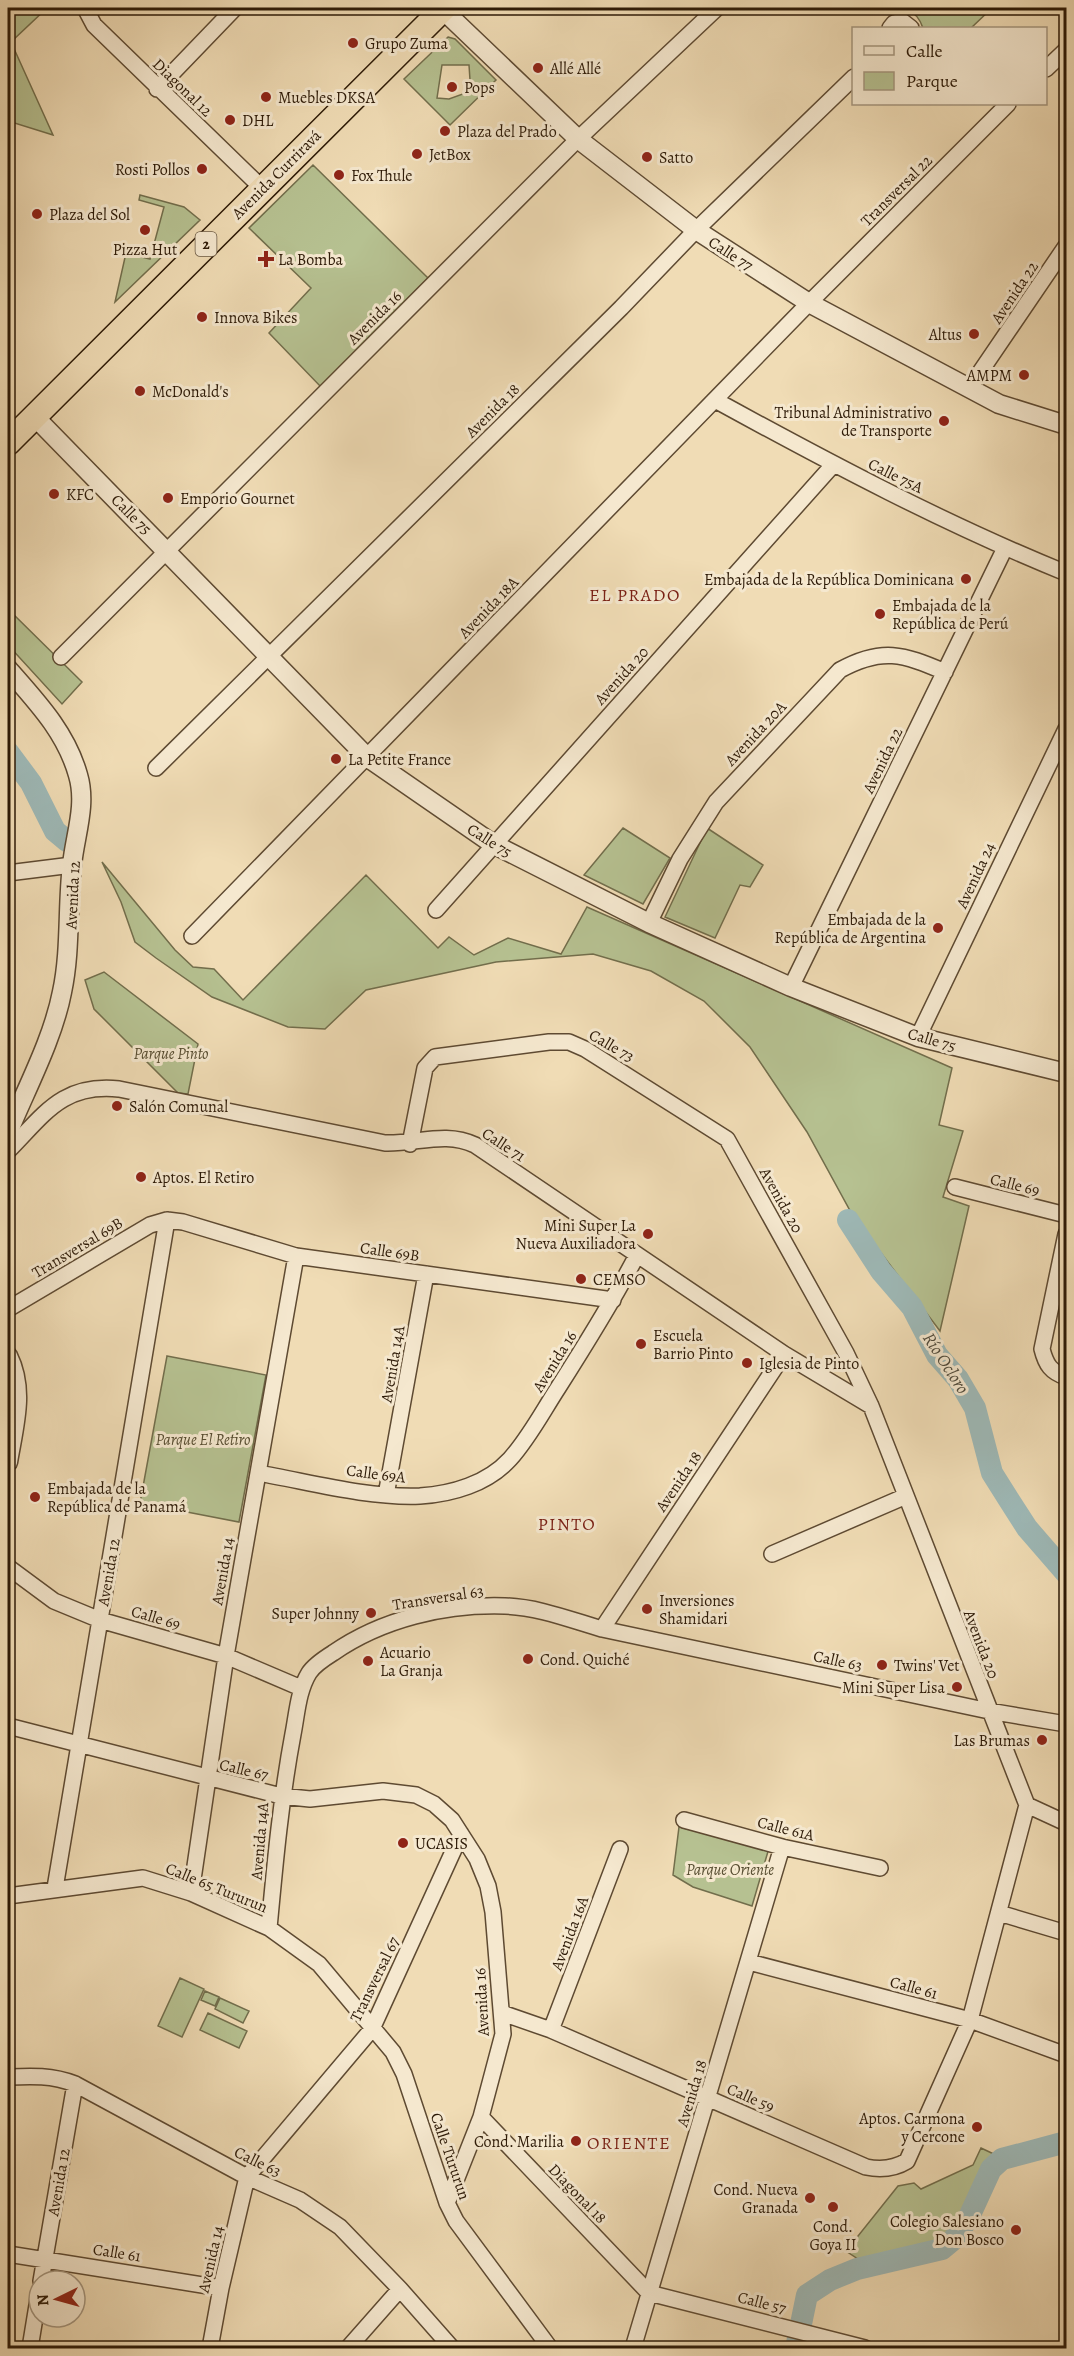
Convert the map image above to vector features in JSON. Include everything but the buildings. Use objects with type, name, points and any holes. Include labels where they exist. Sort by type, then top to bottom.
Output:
[{"type":"highway","name":"Avenida Curriravá","points":[[8,443],[443,8]]},
{"type":"street","name":"Diagonal 12","points":[[85,8],[94,25],[157,89],[262,188]]},
{"type":"street","points":[[157,89],[235,8]]},
{"type":"street","name":"Calle 77","points":[[443,8],[578,139],[696,230],[809,303],[999,404],[1066,425]]},
{"type":"street","name":"Avenida 16","points":[[61,657],[578,139],[717,8]]},
{"type":"street","points":[[891,27],[894,23],[902,21],[910,27]]},
{"type":"street","points":[[1047,68],[1066,50]]},
{"type":"street","name":"Avenida 18","points":[[156,768],[621,308],[696,230],[852,79]]},
{"type":"street","name":"Transversal 22","points":[[809,303],[1007,105]]},
{"type":"street","name":"Avenida 22","points":[[970,387],[1066,246]]},
{"type":"street","name":"Avenida 18A","points":[[192,936],[809,303]]},
{"type":"street","name":"Calle 75A","points":[[715,400],[833,465],[1005,548],[1066,573]]},
{"type":"street","name":"Calle 75","points":[[34,416],[367,757],[493,844],[649,923],[790,987],[918,1037],[1066,1073]]},
{"type":"street","name":"Avenida 20","points":[[436,910],[833,465]]},
{"type":"street","name":"Avenida 22","points":[[790,987],[1005,548]]},
{"type":"street","name":"Avenida 20A","points":[[649,923],[680,860],[716,802],[840,670],[862,658],[895,654],[945,672]]},
{"type":"street","name":"Avenida 12","points":[[8,669],[47,713],[78,775],[81,816],[72,865],[69,950],[62,993],[8,1133]]},
{"type":"street","name":"Avenida 24","points":[[918,1037],[1066,729]]},
{"type":"street","points":[[8,873],[72,865]]},
{"type":"street","name":"Calle 73","points":[[410,1144],[423,1077],[429,1062],[445,1054],[549,1042],[569,1042],[585,1048],[727,1138]]},
{"type":"street","name":"Calle 71","points":[[8,1151],[63,1098],[88,1088],[104,1087],[359,1140],[410,1144],[447,1136],[461,1138],[475,1145],[784,1354],[872,1406]]},
{"type":"street","name":"Avenida 20","points":[[727,1138],[846,1353],[872,1406],[989,1711],[1028,1805]]},
{"type":"street","name":"Calle 69","points":[[955,1187],[1066,1215]]},
{"type":"street","name":"Avenida 12","points":[[55,1888],[167,1220]]},
{"type":"street","name":"Calle 69B","points":[[167,1220],[183,1222],[296,1256],[613,1300]]},
{"type":"street","name":"Transversal 69B","points":[[8,1309],[150,1225],[167,1220]]},
{"type":"street","points":[[1066,1234],[1042,1349],[1045,1362],[1052,1371],[1066,1377]]},
{"type":"street","name":"Avenida 16","points":[[488,1476],[509,1460],[531,1431],[613,1300],[637,1255]]},
{"type":"street","name":"Avenida 14","points":[[192,1893],[226,1656],[296,1256]]},
{"type":"street","name":"Avenida 14A","points":[[386,1496],[426,1274]]},
{"type":"street","name":"Avenida 18","points":[[602,1629],[784,1354]]},
{"type":"street","points":[[8,1356],[17,1379],[18,1394],[8,1462]]},
{"type":"street","name":"Calle 69A","points":[[258,1473],[386,1496],[420,1496],[450,1492],[474,1485],[488,1476]]},
{"type":"street","points":[[772,1554],[906,1496]]},
{"type":"street","name":"Calle 69","points":[[8,1567],[54,1601],[100,1620],[226,1656],[302,1688]]},
{"type":"street","name":"Transversal 63","points":[[302,1688],[310,1671],[357,1636],[389,1623],[420,1616],[471,1608],[506,1606],[543,1612],[602,1629]]},
{"type":"street","name":"Calle 63","points":[[602,1629],[989,1711],[1066,1724]]},
{"type":"street","name":"Avenida 14A","points":[[269,1928],[281,1796],[302,1688]]},
{"type":"street","name":"Calle 67","points":[[8,1726],[281,1796],[310,1799],[383,1791],[416,1795],[434,1804],[452,1820],[461,1834]]},
{"type":"street","points":[[970,2020],[1028,1805],[1066,1823]]},
{"type":"street","name":"Calle 61A","points":[[684,1820],[782,1847],[880,1868]]},
{"type":"street","name":"Avenida 16","points":[[447,2203],[481,2117],[503,2034],[493,1912],[488,1886],[477,1859],[461,1834]]},
{"type":"street","name":"Transversal 67","points":[[247,2177],[372,2029],[461,1834]]},
{"type":"street","name":"Avenida 18","points":[[633,2349],[782,1847]]},
{"type":"street","name":"Avenida 16A","points":[[551,2030],[620,1849]]},
{"type":"street","name":"Calle 65 Tururun","points":[[8,1896],[143,1878],[192,1893],[269,1928],[319,1964],[372,2029]]},
{"type":"street","points":[[999,1912],[1066,1933]]},
{"type":"street","name":"Calle 61","points":[[749,1962],[970,2020],[1066,2055]]},
{"type":"street","name":"Calle 59","points":[[502,2013],[551,2030],[866,2167],[886,2168],[898,2167],[907,2162],[970,2020]]},
{"type":"street","name":"Calle Tururun","points":[[372,2029],[393,2052],[404,2074],[447,2203],[456,2220],[550,2349]]},
{"type":"street","name":"Calle 63","points":[[8,2078],[38,2076],[61,2078],[247,2177],[300,2200],[340,2228],[400,2289],[452,2349]]},
{"type":"street","name":"Avenida 12","points":[[43,2269],[75,2084]]},
{"type":"street","name":"Diagonal 18","points":[[481,2117],[649,2293]]},
{"type":"street","name":"Avenida 14","points":[[210,2349],[221,2288],[247,2177]]},
{"type":"street","name":"Calle 61","points":[[8,2254],[221,2288]]},
{"type":"street","points":[[348,2349],[400,2289]]},
{"type":"street","name":"Calle 57","points":[[649,2293],[780,2325],[865,2349]]},
{"type":"street","points":[[30,2349],[33,2329]]},
{"type":"green space","points":[[16,8],[47,8],[11,42],[53,135],[8,121],[8,17]]},
{"type":"green space","points":[[877,8],[992,8],[972,27],[923,27],[917,16],[908,10],[884,13]]},
{"type":"green space","points":[[448,37],[455,39],[496,80],[450,125],[404,79]],"holes":[[[442,65],[469,65],[470,80],[463,94],[449,99],[437,98]]]},
{"type":"green space","points":[[313,165],[428,278],[321,387],[269,333],[311,288],[249,228]]},
{"type":"green space","points":[[140,195],[184,207],[200,220],[115,302],[126,253],[150,259],[164,207],[139,200]]},
{"type":"green space","points":[[8,609],[82,682],[62,704],[8,645]]},
{"type":"green space","points":[[623,828],[670,858],[643,904],[584,875]]},
{"type":"green space","points":[[707,828],[763,865],[750,887],[740,885],[715,938],[665,917]]},
{"type":"green space","points":[[102,862],[175,950],[193,967],[214,969],[243,1000],[366,875],[438,948],[449,937],[474,955],[508,938],[561,954],[587,907],[952,1068],[939,1125],[963,1131],[943,1197],[969,1206],[940,1331],[853,1216],[807,1132],[750,1047],[704,1001],[651,971],[593,954],[496,962],[366,990],[325,1029],[288,1027],[212,997],[135,942],[121,902]]},
{"type":"green space","name":"Parque Pinto","points":[[104,972],[198,1044],[188,1094],[178,1093],[94,1009],[85,980]]},
{"type":"green space","name":"Parque El Retiro","points":[[167,1356],[266,1375],[239,1522],[140,1503]]},
{"type":"green space","name":"Parque Oriente","points":[[679,1827],[769,1848],[752,1906],[693,1887],[673,1875]]},
{"type":"green space","points":[[180,1978],[204,1989],[182,2037],[158,2026]]},
{"type":"green space","points":[[205,1991],[219,1997],[215,2006],[201,2000]]},
{"type":"green space","points":[[220,1998],[249,2011],[243,2023],[215,2009]]},
{"type":"green space","points":[[208,2013],[247,2031],[239,2048],[200,2030]]},
{"type":"green space","points":[[981,2148],[998,2156],[985,2172],[961,2219],[950,2231],[938,2240],[910,2251],[861,2261],[846,2251],[898,2186],[914,2183],[921,2189],[973,2165]]},
{"type":"waterway","name":"Río Ocloro","points":[[8,752],[31,783],[55,831],[67,841]]},
{"type":"waterway","name":"Río Ocloro","points":[[848,1220],[881,1271],[912,1307],[937,1355],[958,1379],[975,1408],[992,1473],[1027,1528],[1066,1573]]},
{"type":"waterway","name":"Río Ocloro","points":[[796,2348],[807,2295],[830,2280],[857,2269],[942,2249],[954,2239],[969,2217],[991,2169],[1002,2159],[1066,2142]]},
{"type":"place","name":"Grupo Zuma","points":[[353,43]]},
{"type":"place","name":"Allé Allé","points":[[538,68]]},
{"type":"place","name":"Pops","points":[[452,87]]},
{"type":"place","name":"Muebles DKSA","points":[[266,97]]},
{"type":"place","name":"DHL","points":[[230,120]]},
{"type":"place","name":"Plaza del Prado","points":[[445,131]]},
{"type":"place","name":"JetBox","points":[[417,154]]},
{"type":"place","name":"Satto","points":[[647,157]]},
{"type":"place","name":"Rosti Pollos","points":[[202,169]]},
{"type":"place","name":"Fox Thule","points":[[339,175]]},
{"type":"place","name":"Plaza del Sol","points":[[37,214]]},
{"type":"place","name":"Pizza Hut","points":[[145,230]]},
{"type":"place","name":"La Bomba","points":[[266,259]]},
{"type":"place","name":"Innova Bikes","points":[[202,317]]},
{"type":"place","name":"Altus","points":[[974,334]]},
{"type":"place","name":"AMPM","points":[[1024,375]]},
{"type":"place","name":"McDonald's","points":[[140,391]]},
{"type":"place","name":"Tribunal Administrativo de Transporte","points":[[944,421]]},
{"type":"place","name":"KFC","points":[[54,494]]},
{"type":"place","name":"Emporio Gournet","points":[[168,498]]},
{"type":"place","name":"Embajada de la República Dominicana","points":[[966,579]]},
{"type":"place","name":"Embajada de la República de Perú","points":[[880,614]]},
{"type":"place","name":"La Petite France","points":[[336,759]]},
{"type":"place","name":"Embajada de la República de Argentina","points":[[938,928]]},
{"type":"place","name":"Salón Comunal","points":[[117,1106]]},
{"type":"place","name":"Aptos. El Retiro","points":[[141,1177]]},
{"type":"place","name":"Mini Super La Nueva Auxiliadora","points":[[648,1234]]},
{"type":"place","name":"CEMSO","points":[[581,1279]]},
{"type":"place","name":"Escuela Barrio Pinto","points":[[641,1344]]},
{"type":"place","name":"Iglesia de Pinto","points":[[747,1363]]},
{"type":"place","name":"Embajada de la República de Panamá","points":[[35,1497]]},
{"type":"place","name":"Inversiones Shamidari","points":[[647,1609]]},
{"type":"place","name":"Super Johnny","points":[[371,1613]]},
{"type":"place","name":"Cond. Quiché","points":[[528,1659]]},
{"type":"place","name":"Acuario La Granja","points":[[368,1661]]},
{"type":"place","name":"Twins' Vet","points":[[882,1665]]},
{"type":"place","name":"Mini Super Lisa","points":[[957,1687]]},
{"type":"place","name":"Las Brumas","points":[[1042,1740]]},
{"type":"place","name":"UCASIS","points":[[403,1843]]},
{"type":"place","name":"Aptos. Carmona y Cercone","points":[[977,2127]]},
{"type":"place","name":"Cond. Marilia","points":[[576,2141]]},
{"type":"place","name":"Cond. Nueva Granada","points":[[810,2198]]},
{"type":"place","name":"Cond. Goya II","points":[[833,2207]]},
{"type":"place","name":"Colegio Salesiano Don Bosco","points":[[1016,2230]]},
{"type":"district","name":"EL PRADO","points":[[635,595]]},
{"type":"district","name":"PINTO","points":[[567,1524]]},
{"type":"district","name":"ORIENTE","points":[[629,2143]]}]
